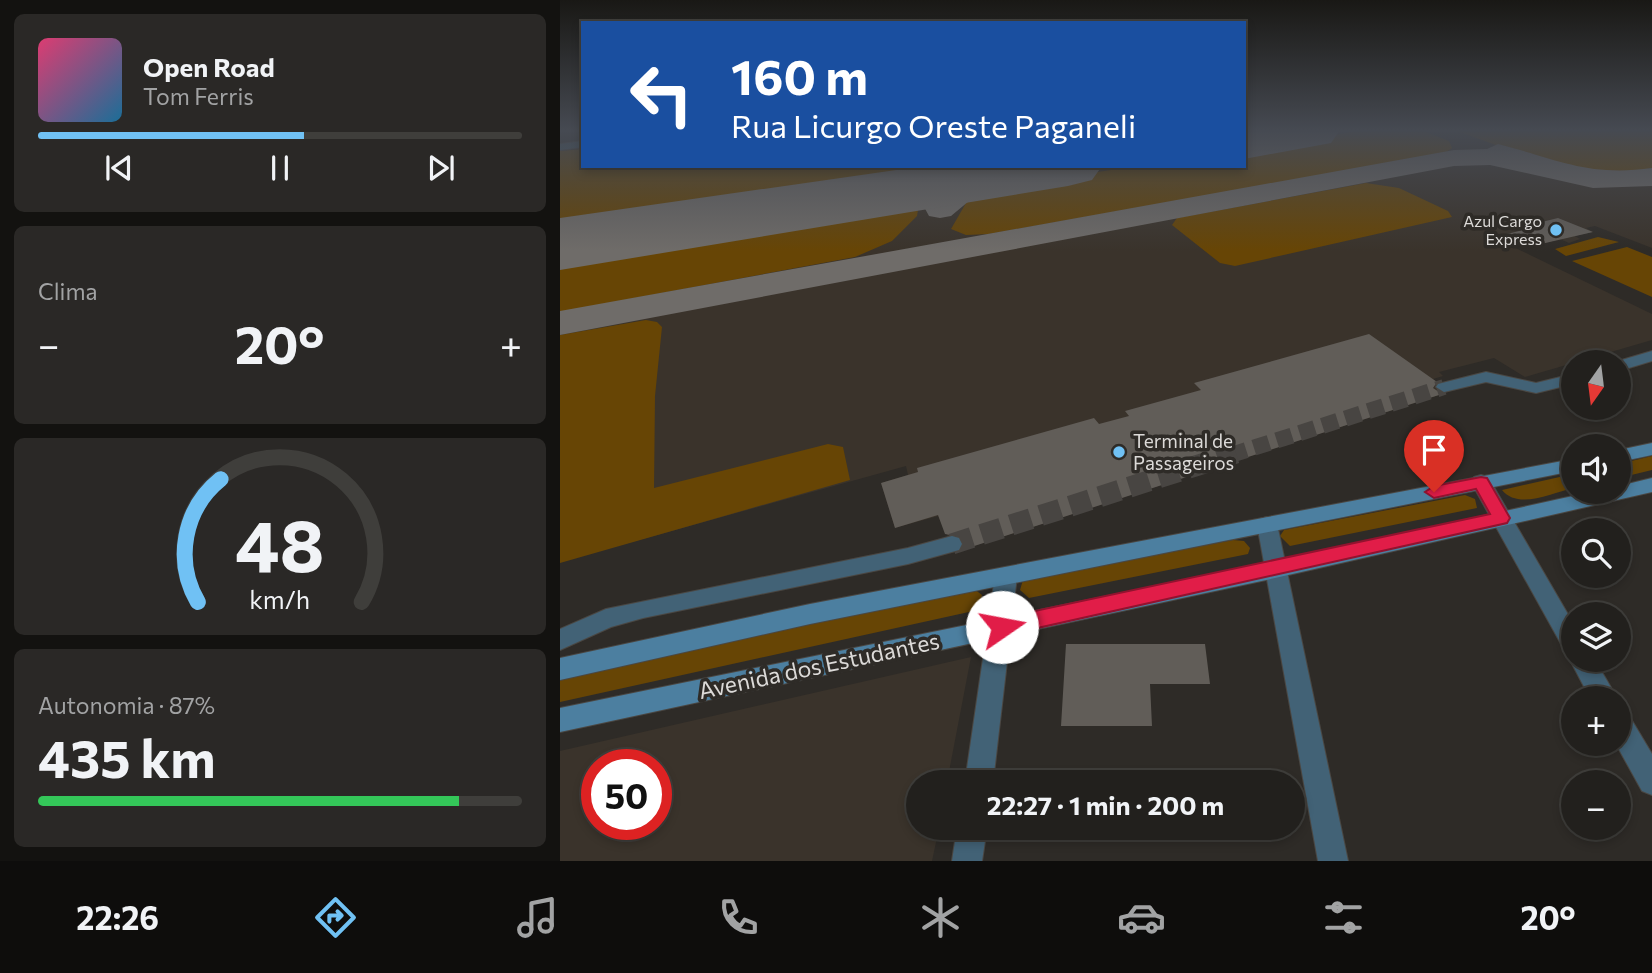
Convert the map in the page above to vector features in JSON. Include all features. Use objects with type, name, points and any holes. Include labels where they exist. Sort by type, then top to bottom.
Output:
[{"type":"main road","points":[[1631,453],[1652,449]]},
{"type":"main road","points":[[560,669],[810,614],[1561,467]]},
{"type":"main road","name":"Avenida dos Estudantes","points":[[560,720],[1275,570],[1652,485]]},
{"type":"street","points":[[1631,362],[1652,356]]},
{"type":"street","points":[[1444,387],[1486,377],[1536,388],[1561,382]]},
{"type":"street","points":[[1481,482],[1561,623]]},
{"type":"street","points":[[1267,524],[1333,861]]},
{"type":"street","points":[[560,639],[606,619],[643,609],[908,556],[952,544]]},
{"type":"street","points":[[981,770],[1002,627],[1006,576]]},
{"type":"street","points":[[1631,744],[1652,781]]},
{"type":"street","points":[[967,861],[970,840]]},
{"type":"shaded area","points":[[560,170],[1652,170],[1652,248],[1595,226],[1586,228],[1593,232],[1575,236],[1580,239],[1569,243],[1560,239],[1541,244],[1510,235],[1497,239],[1652,314],[1652,340],[1618,350],[1561,350],[1561,367],[1525,377],[1494,358],[1439,372],[1443,376],[1433,379],[1451,391],[955,552],[938,516],[895,528],[881,483],[908,475],[906,466],[560,562]]},
{"type":"shaded area","points":[[560,170],[975,170],[560,232]]},
{"type":"shaded area","points":[[1110,170],[1348,170],[989,234],[966,235],[951,229],[966,203],[978,194],[1003,186]]},
{"type":"shaded area","points":[[1567,170],[1641,170],[1612,176]]},
{"type":"shaded area","points":[[1366,183],[1399,188],[1448,211],[1452,217],[1235,266],[1220,263],[1172,225],[1177,218]]},
{"type":"shaded area","points":[[894,204],[911,206],[918,210],[917,216],[892,241],[855,257],[560,312],[560,257]]},
{"type":"shaded area","points":[[1598,237],[1619,242],[1566,256],[1555,249]]},
{"type":"shaded area","points":[[1627,247],[1652,257],[1652,297],[1572,261]]},
{"type":"shaded area","points":[[646,320],[657,322],[662,327],[655,396],[654,488],[828,444],[843,447],[850,480],[560,563],[560,335]]},
{"type":"shaded area","points":[[1652,456],[1652,470],[1631,475],[1631,461]]},
{"type":"shaded area","points":[[1561,477],[1561,491],[1536,498],[1517,499],[1502,490]]},
{"type":"shaded area","points":[[1465,495],[1475,499],[1477,508],[1290,546],[1280,536],[1284,530]]},
{"type":"shaded area","points":[[1233,540],[1244,541],[1250,548],[1248,554],[1029,598],[1020,590],[1023,580]]},
{"type":"shaded area","points":[[974,589],[982,595],[978,610],[560,702],[560,678]]},
{"type":"shaded area","points":[[971,657],[949,770],[906,770],[906,840],[936,840],[932,861],[560,861],[560,751]]},
{"type":"building","name":"Azul Cargo Express","points":[[1558,218],[1593,232],[1541,244],[1529,244],[1507,234],[1527,229],[1521,227]]},
{"type":"building","name":"Terminal de Passageiros","points":[[1369,334],[1437,382],[1433,388],[1442,394],[962,550],[964,543],[961,537],[945,534],[938,515],[895,528],[881,483],[918,472],[917,468],[1094,418],[1099,424],[1129,416],[1125,411],[1201,390],[1194,383]]},
{"type":"building","points":[[1066,644],[1205,644],[1210,684],[1150,684],[1152,726],[1061,726]]},
{"type":"taxiway","points":[[560,323],[1388,170]]},
{"type":"taxiway","points":[[1552,170],[1593,179],[1632,180],[1652,177]]},
{"type":"taxiway","points":[[885,194],[910,193],[935,199],[940,209],[964,190],[1013,175]]},
{"type":"runway","points":[[560,244],[1041,170]]},
{"type":"tunnel","points":[[1231,455],[1444,387]]},
{"type":"tunnel","points":[[952,544],[1236,453]]},
{"type":"place","name":"Azul Cargo Express","points":[[1556,230]]},
{"type":"place","name":"Terminal de Passageiros","points":[[1119,452]]},
{"type":"route","points":[[1002,627],[1275,570],[1501,518],[1481,482],[1434,492]]}]
